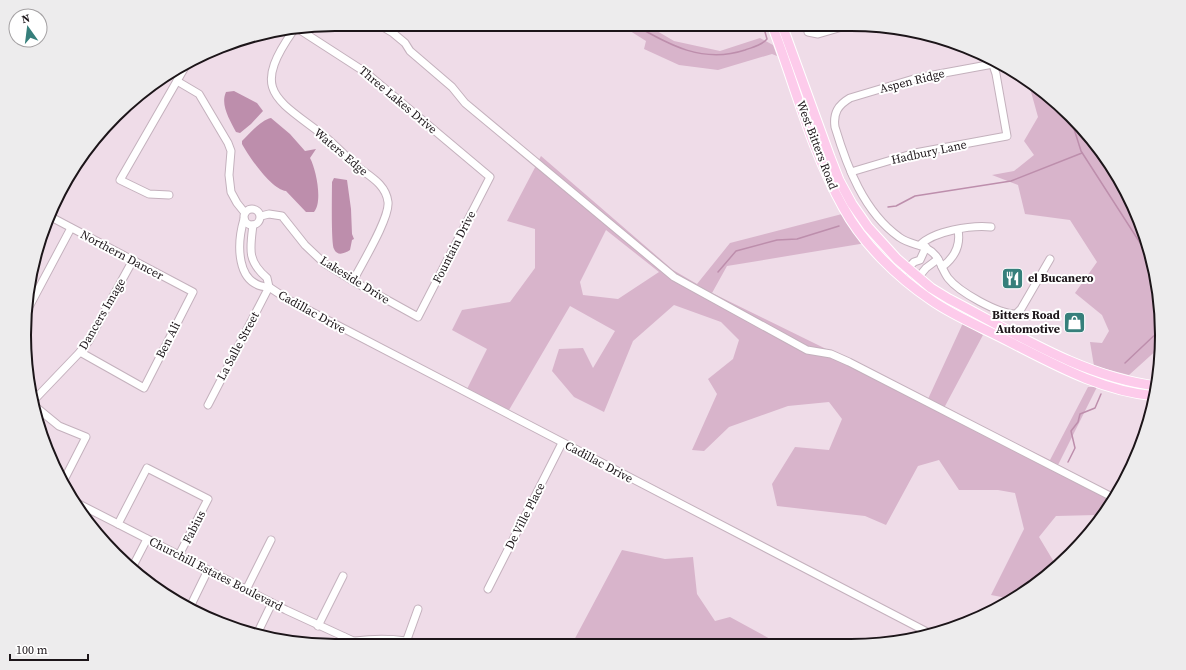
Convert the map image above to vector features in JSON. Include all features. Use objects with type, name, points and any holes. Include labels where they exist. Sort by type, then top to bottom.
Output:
[{"type":"main road","name":"West Bitters Road","points":[[775,31],[823,166],[843,208],[860,233],[900,276],[932,301],[1036,356],[1088,381],[1116,389],[1149,395]]},
{"type":"main road","name":"West Bitters Road","points":[[785,31],[839,180],[852,204],[883,245],[907,269],[949,299],[1040,347],[1092,371],[1119,379],[1150,385]]},
{"type":"main road","points":[[843,208],[852,204]]},
{"type":"main road","points":[[1036,356],[1040,347]]},
{"type":"street","points":[[390,31],[405,43],[410,51],[452,87],[465,103],[674,277],[807,350],[831,354],[849,362],[1109,495]]},
{"type":"street","points":[[808,32],[818,34],[828,31]]},
{"type":"street","name":"Three Lakes Drive","points":[[305,33],[365,72],[490,176]]},
{"type":"street","name":"Waters Edge","points":[[291,35],[272,67],[272,78],[277,98],[286,108],[322,134],[382,187],[388,202],[385,219],[353,281]]},
{"type":"street","name":"Aspen Ridge","points":[[851,172],[835,127],[834,119],[836,110],[843,102],[850,98],[904,81],[986,62]]},
{"type":"street","name":"Hadbury Lane","points":[[851,172],[915,154],[1007,136],[993,66]]},
{"type":"street","points":[[169,195],[160,196],[149,194],[120,180],[181,73]]},
{"type":"street","points":[[177,80],[199,94],[228,142],[232,155],[229,175],[231,192],[245,216],[246,223],[253,225],[260,221],[261,216],[258,211],[254,209],[248,210],[245,216],[240,232],[242,268],[260,287],[269,287],[267,278],[257,269],[251,256],[250,247],[253,225]]},
{"type":"street","points":[[851,172],[876,215],[901,239],[923,246],[938,259],[948,278],[963,291],[1002,312],[1016,314],[1021,309],[1050,259]]},
{"type":"street","name":"Fountain Drive","points":[[418,317],[490,176]]},
{"type":"street","name":"Lakeside Drive","points":[[261,216],[269,214],[282,216],[312,252],[324,263],[418,317]]},
{"type":"street","name":"Northern Dancer","points":[[54,219],[193,292]]},
{"type":"street","points":[[920,260],[923,246],[933,235],[981,226],[991,227]]},
{"type":"street","points":[[34,299],[71,228]]},
{"type":"street","points":[[942,267],[957,250],[960,236],[958,230]]},
{"type":"street","points":[[240,247],[250,247]]},
{"type":"street","points":[[912,285],[926,268],[938,259]]},
{"type":"street","name":"Dancers Image","points":[[37,396],[88,342],[133,260]]},
{"type":"street","points":[[900,276],[916,261],[920,260]]},
{"type":"street","points":[[920,260],[924,262],[926,268]]},
{"type":"street","points":[[248,276],[257,269]]},
{"type":"street","name":"La Salle Street","points":[[208,404],[269,287]]},
{"type":"street","name":"Cadillac Drive","points":[[269,287],[294,303],[924,630]]},
{"type":"street","name":"Ben Ali","points":[[80,352],[144,388],[193,292]]},
{"type":"street","points":[[40,411],[59,426],[86,437],[66,476]]},
{"type":"street","name":"De Ville Place","points":[[488,589],[562,443]]},
{"type":"street","name":"Fabius","points":[[118,524],[147,468],[208,499],[180,555]]},
{"type":"street","name":"Churchill Estates Boulevard","points":[[85,508],[318,626],[347,639]]},
{"type":"street","points":[[134,563],[147,539]]},
{"type":"street","points":[[246,590],[271,540]]},
{"type":"street","points":[[192,603],[208,570]]},
{"type":"street","points":[[318,626],[343,576]]},
{"type":"street","points":[[259,630],[272,603]]},
{"type":"street","points":[[407,639],[418,609]]},
{"type":"street","name":"Churchill Estates Boulevard","points":[[369,639],[383,639]]},
{"type":"shaded area","points":[[630,31],[657,31],[674,41],[720,51],[760,38],[773,45],[777,56],[772,54],[718,70],[679,65],[644,49],[646,41]]},
{"type":"shaded area","points":[[1030,90],[1066,120],[1080,135],[1104,166],[1124,201],[1139,237],[1145,256],[1152,295],[1155,335],[1154,352],[1129,375],[1094,366],[1090,342],[1102,343],[1109,331],[1102,315],[1075,293],[1097,262],[1070,220],[1025,214],[1018,185],[992,175],[1014,171],[1034,155],[1024,141],[1038,117]]},
{"type":"shaded area","points":[[234,91],[257,103],[263,111],[240,133],[236,132],[231,123],[226,112],[224,102],[226,92]]},
{"type":"shaded area","points":[[271,118],[290,134],[305,151],[316,149],[310,158],[318,185],[318,201],[314,212],[306,212],[286,191],[274,185],[261,172],[242,144],[242,141],[255,128],[263,121]]},
{"type":"shaded area","points":[[541,156],[673,270],[697,284],[730,243],[842,214],[866,243],[727,266],[712,293],[928,399],[963,323],[983,335],[944,408],[1050,460],[1088,387],[1097,387],[1058,465],[1110,493],[1096,515],[1056,516],[1039,537],[1054,561],[1020,588],[1004,597],[991,595],[1024,529],[1015,493],[998,490],[959,490],[939,460],[918,466],[886,525],[865,516],[777,506],[772,484],[795,447],[829,450],[842,419],[829,402],[788,406],[729,427],[704,451],[692,450],[717,394],[708,379],[733,359],[739,340],[721,322],[674,305],[633,341],[604,412],[574,397],[552,371],[559,349],[583,348],[593,368],[615,331],[570,306],[509,410],[467,389],[487,349],[452,330],[462,310],[510,302],[535,268],[535,229],[507,221]],"holes":[[[606,230],[659,272],[618,299],[583,295],[580,282]]]},
{"type":"shaded area","points":[[334,178],[347,180],[351,209],[352,234],[354,239],[352,240],[350,250],[341,254],[335,251],[333,245],[332,182]]},
{"type":"shaded area","points":[[622,550],[665,559],[693,557],[697,594],[715,621],[730,617],[770,639],[575,639]]},
{"type":"waterway","points":[[646,31],[673,45],[687,50],[715,55],[730,54],[757,46],[767,39],[765,31]]},
{"type":"waterway","points":[[1074,128],[1081,151],[1142,245]]},
{"type":"waterway","points":[[888,207],[896,206],[915,196],[1011,181],[1082,153]]},
{"type":"waterway","points":[[718,272],[736,251],[777,240],[797,239],[839,226]]},
{"type":"waterway","points":[[1125,363],[1155,335]]},
{"type":"waterway","points":[[1068,462],[1075,448],[1071,431],[1078,422],[1080,414],[1095,408],[1101,394]]},
{"type":"place","name":"el Bucanero","points":[[1012,278]]},
{"type":"place","name":"Bitters Road Automotive","points":[[1075,322]]}]
